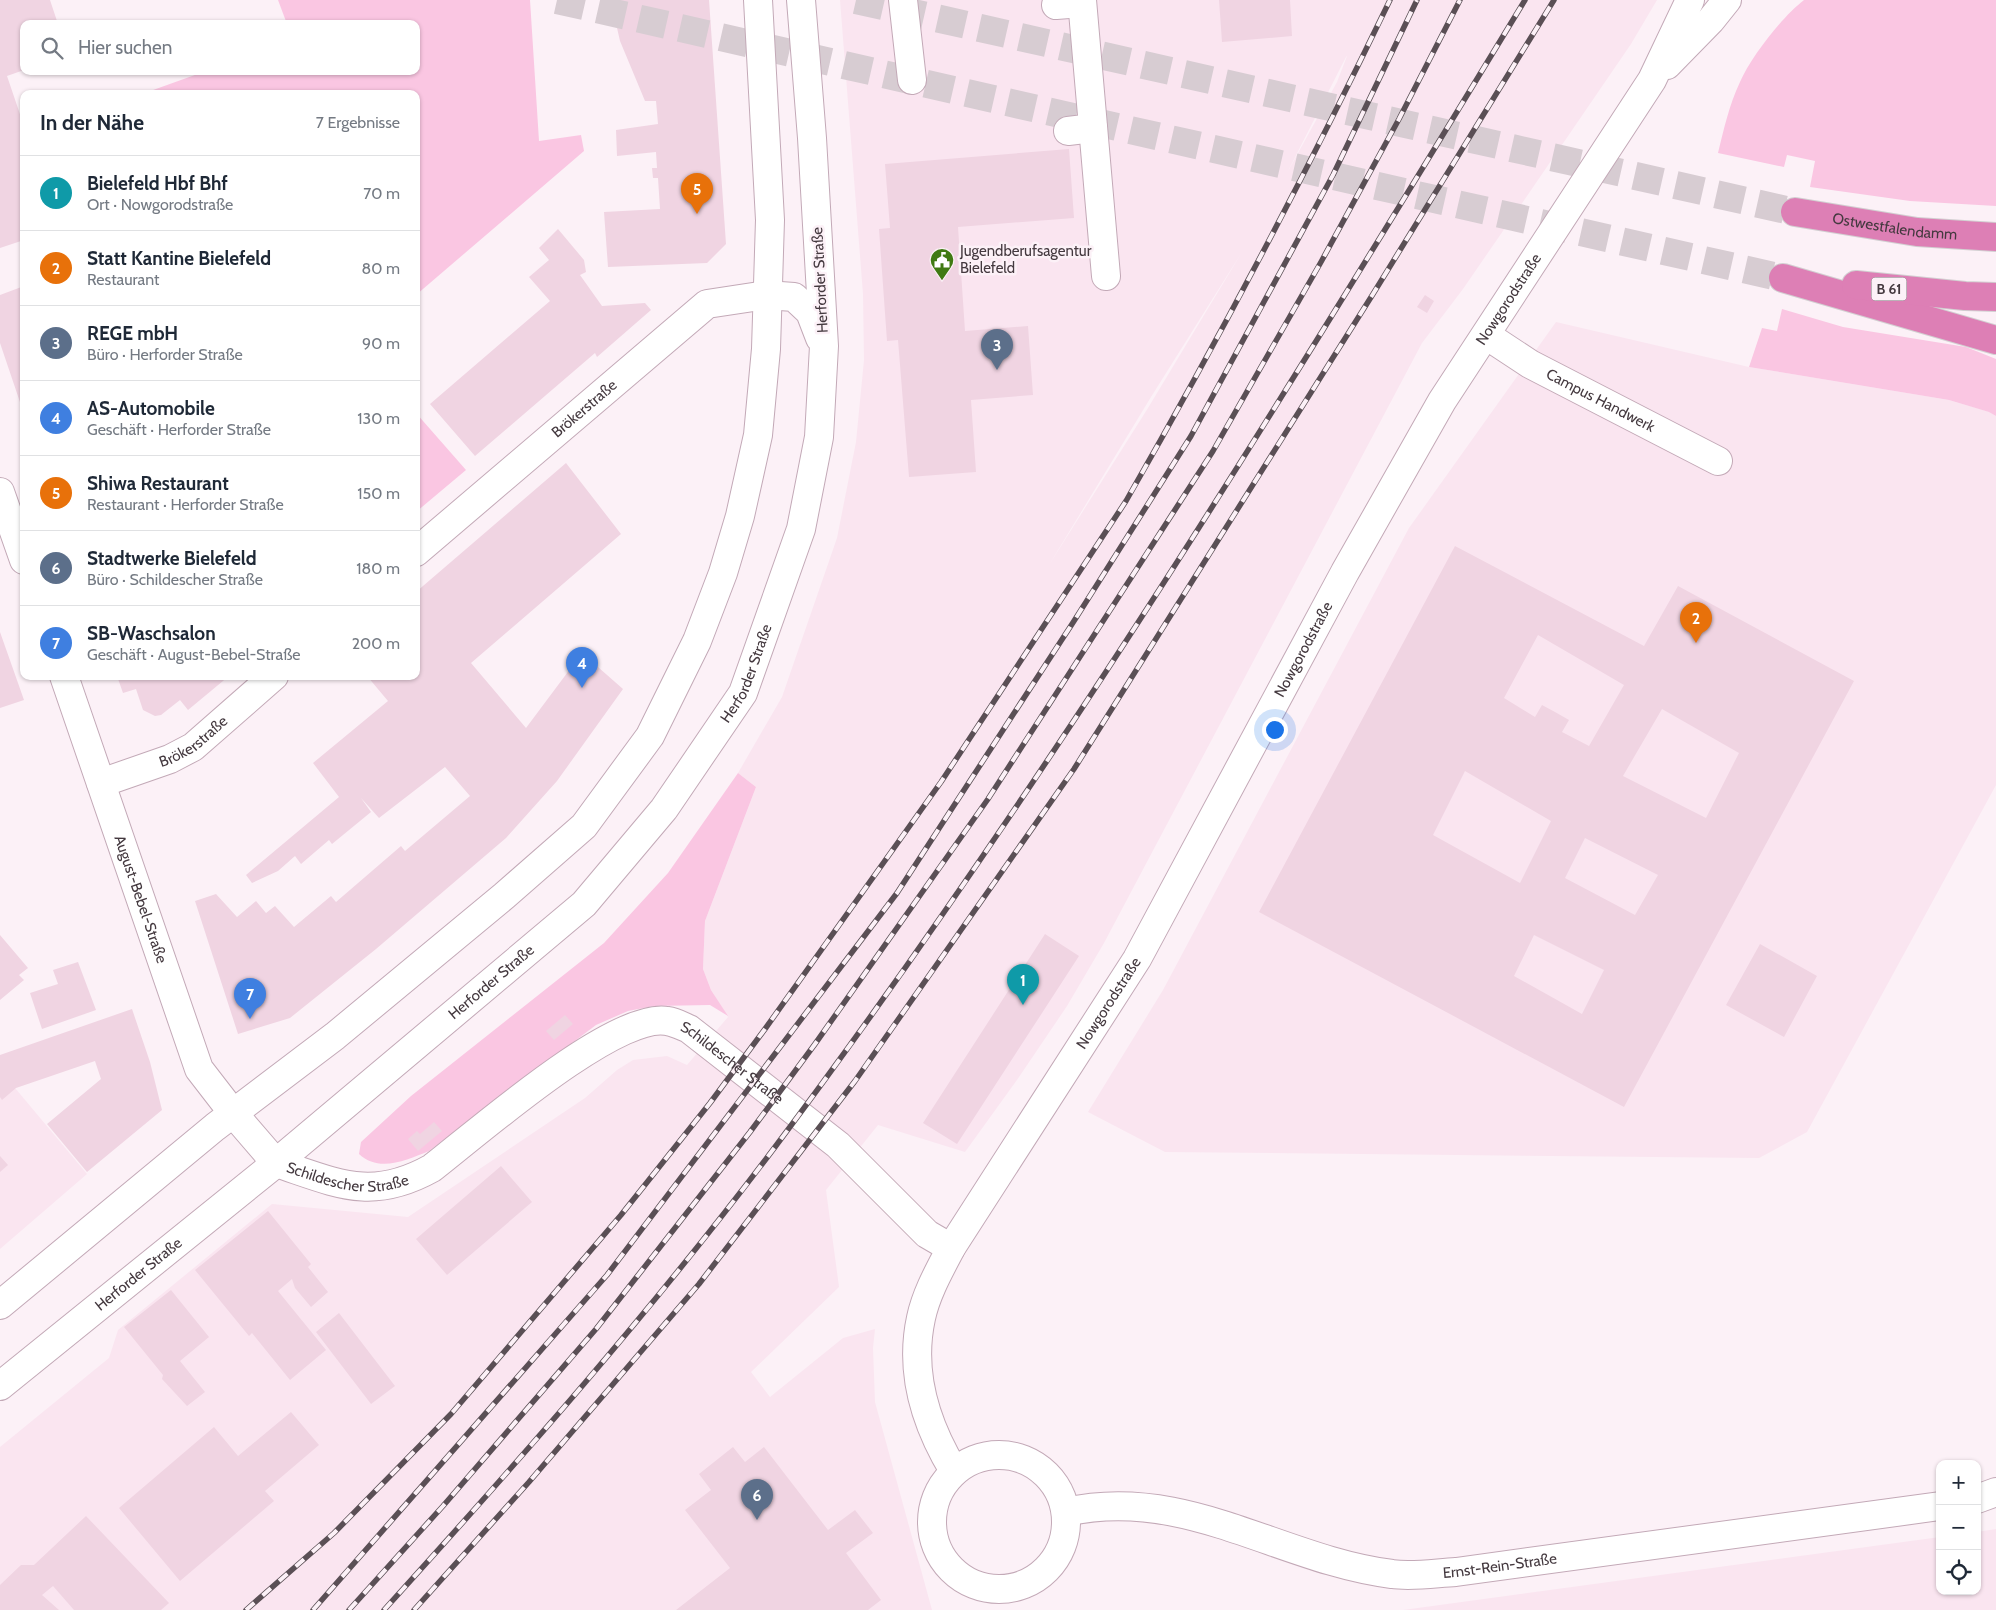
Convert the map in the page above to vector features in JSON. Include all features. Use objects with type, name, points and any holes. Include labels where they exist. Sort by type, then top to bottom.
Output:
[{"type":"highway","name":"Ostwestfalendamm","points":[[1795,212],[1917,232],[1996,237]]},
{"type":"highway","name":"B 61","points":[[1996,297],[1965,296],[1782,278],[1996,340]]},
{"type":"street","points":[[0,1305],[233,1113],[335,1036],[504,896],[584,826],[650,736],[698,641],[723,573],[740,516],[758,435],[766,349],[766,295],[770,220],[758,0]]},
{"type":"street","name":"Herforder Straße","points":[[0,1386],[276,1163],[584,904],[664,809],[743,693],[801,529],[819,438],[824,346],[802,0]]},
{"type":"street","points":[[903,0],[912,80]]},
{"type":"street","name":"Nowgorodstraße","points":[[950,1248],[1137,959],[1345,572],[1442,401],[1652,80],[1690,0]]},
{"type":"street","name":"Nowgorodstraße","points":[[1652,80],[1712,20],[1727,0]]},
{"type":"street","points":[[1074,3],[1080,129],[1106,276]]},
{"type":"street","name":"Brökerstraße","points":[[420,549],[707,304],[766,295],[794,297],[810,312],[824,346]]},
{"type":"street","name":"Campus Handwerk","points":[[1486,335],[1530,364],[1718,461]]},
{"type":"street","points":[[0,492],[20,549]]},
{"type":"street","name":"August-Bebel-Straße","points":[[65,680],[199,1069],[233,1113]]},
{"type":"street","name":"Brökerstraße","points":[[101,783],[170,760],[193,747],[269,680]]},
{"type":"street","name":"Schildescher Straße","points":[[276,1163],[356,1188],[384,1186],[412,1180],[432,1168],[582,1052],[610,1036],[636,1026],[666,1020],[689,1029],[838,1145],[926,1234],[950,1248]]},
{"type":"street","points":[[233,1113],[276,1163]]},
{"type":"street","points":[[950,1248],[932,1285],[921,1317],[917,1348],[917,1379],[934,1431],[954,1471]]},
{"type":"street","points":[[995,1455],[1020,1458],[1042,1470],[1058,1489],[1066,1512],[1065,1537],[1055,1560],[1038,1577],[990,1599],[973,1584],[957,1575],[944,1561],[936,1544],[932,1527],[933,1509],[940,1491],[954,1471],[971,1461],[995,1455]]},
{"type":"street","points":[[1981,1498],[1996,1492]]},
{"type":"street","name":"Ernst-Rein-Straße","points":[[1066,1512],[1088,1507],[1114,1507],[1158,1510],[1196,1516],[1320,1558],[1393,1575],[1456,1572],[1936,1507]]},
{"type":"shaded area","points":[[278,0],[530,0],[539,141],[581,135],[584,151],[420,292],[420,90],[153,90],[195,75],[420,75],[420,20],[286,20]]},
{"type":"shaded area","points":[[840,0],[1657,0],[1631,44],[1527,196],[1463,289],[1422,343],[1104,943],[1067,1006],[1019,1077],[965,1152],[878,1125],[826,1190],[839,1287],[751,1372],[770,1397],[843,1338],[875,1329],[873,1348],[875,1402],[932,1610],[0,1610],[0,1447],[109,1358],[118,1330],[272,1204],[408,1217],[585,1098],[617,1070],[633,1060],[667,1056],[687,1065],[728,1017],[711,990],[703,969],[705,921],[756,787],[738,773],[782,697],[837,538],[856,442],[864,360],[863,294]],"holes":[[[1346,57],[1337,82],[1287,173]],[[1242,252],[1148,408],[1049,565],[1151,397]]]},
{"type":"shaded area","points":[[1804,0],[1996,0],[1996,206],[1910,201],[1810,187],[1815,161],[1787,155],[1784,167],[1718,153],[1730,108],[1745,72],[1759,50],[1786,16]]},
{"type":"shaded area","points":[[1782,309],[1843,327],[1966,347],[1996,359],[1996,416],[1989,412],[1949,400],[1749,367],[1762,328],[1777,331]]},
{"type":"shaded area","points":[[1556,322],[1749,367],[1949,400],[1990,412],[1996,416],[1996,785],[1807,1132],[1759,1158],[1165,1152],[1088,1112],[1163,990],[1409,528]]},
{"type":"shaded area","points":[[420,418],[466,470],[420,509]]},
{"type":"shaded area","points":[[738,773],[756,787],[705,921],[703,969],[711,990],[728,1016],[710,1005],[654,1006],[628,1011],[596,1025],[429,1151],[402,1161],[384,1164],[367,1160],[359,1154],[361,1142],[411,1096],[604,943],[668,873]]},
{"type":"shaded area","points":[[0,1070],[87,1174],[0,1249]]},
{"type":"shaded area","points":[[1996,1529],[1996,1610],[1403,1610],[1936,1538],[1936,1595],[1981,1595],[1981,1531]]},
{"type":"building","points":[[0,0],[50,0],[57,20],[20,20],[20,71],[7,76],[20,114],[20,241],[0,248]]},
{"type":"building","points":[[614,0],[709,0],[726,244],[707,263],[608,267],[604,212],[660,209],[658,178],[653,178],[652,168],[657,168],[656,152],[617,156],[616,130],[658,124],[656,101],[645,101],[620,41],[615,19]]},
{"type":"building","points":[[1219,0],[1290,0],[1292,36],[1222,42]]},
{"type":"building","points":[[1069,149],[1074,218],[958,227],[965,331],[1028,326],[1033,395],[971,400],[976,472],[909,477],[898,340],[887,341],[879,229],[890,228],[885,164]]},
{"type":"building","points":[[558,229],[584,260],[586,272],[580,275],[602,306],[645,303],[651,310],[597,357],[595,353],[475,456],[430,404],[550,301],[529,277],[549,260],[539,248]]},
{"type":"building","points":[[20,288],[20,402],[0,343],[0,295]]},
{"type":"building","points":[[1425,295],[1434,301],[1427,313],[1417,307]]},
{"type":"building","points":[[566,463],[621,534],[471,663],[526,728],[582,653],[623,689],[557,781],[506,838],[376,949],[290,1018],[238,1034],[195,901],[216,894],[237,917],[256,901],[266,913],[275,906],[294,927],[331,896],[336,902],[401,846],[405,851],[470,796],[445,767],[379,818],[361,798],[371,812],[332,844],[329,840],[301,864],[295,856],[278,871],[252,883],[246,875],[339,797],[313,763],[388,701],[370,680],[420,680],[420,589]]},
{"type":"building","points":[[1455,546],[1644,646],[1678,586],[1854,681],[1624,1107],[1259,912]],"holes":[[[1538,635],[1624,685],[1589,746],[1562,732],[1569,720],[1555,712],[1542,705],[1535,717],[1504,698]],[[1662,709],[1739,753],[1706,818],[1623,776]],[[1465,771],[1551,821],[1520,883],[1433,835]],[[1585,838],[1658,875],[1635,915],[1565,878]],[[1534,935],[1604,970],[1582,1014],[1514,976]]]},
{"type":"building","points":[[0,632],[24,700],[0,708]]},
{"type":"building","points":[[118,680],[224,680],[188,710],[180,700],[161,715],[155,716],[143,710],[136,689],[123,693]]},
{"type":"building","points":[[1045,934],[1079,956],[957,1144],[923,1123]]},
{"type":"building","points":[[0,935],[28,968],[19,975],[24,980],[0,1000]]},
{"type":"building","points":[[1760,944],[1817,976],[1784,1037],[1726,1005]]},
{"type":"building","points":[[78,962],[96,1010],[42,1029],[30,993],[58,984],[53,970]]},
{"type":"building","points":[[132,1009],[150,1062],[162,1110],[87,1172],[47,1124],[101,1079],[95,1061],[16,1088],[2,1100],[0,1097],[0,1055]]},
{"type":"building","points":[[565,1015],[573,1024],[554,1040],[546,1031]]},
{"type":"building","points":[[434,1122],[442,1131],[418,1151],[408,1139],[417,1131],[420,1134]]},
{"type":"building","points":[[0,1156],[8,1165],[0,1172]]},
{"type":"building","points":[[501,1166],[532,1202],[447,1275],[416,1239]]},
{"type":"building","points":[[268,1211],[311,1264],[308,1267],[328,1292],[311,1307],[295,1288],[292,1279],[278,1291],[326,1350],[290,1380],[252,1333],[249,1336],[195,1270]]},
{"type":"building","points":[[171,1290],[209,1337],[180,1361],[205,1392],[187,1406],[162,1379],[163,1375],[124,1327]]},
{"type":"building","points":[[339,1313],[395,1386],[371,1404],[316,1332]]},
{"type":"building","points":[[291,1412],[319,1445],[265,1491],[274,1501],[180,1581],[119,1508],[214,1427],[238,1456]]},
{"type":"building","points":[[733,1447],[745,1462],[764,1447],[828,1530],[855,1510],[873,1533],[846,1553],[881,1600],[868,1610],[676,1610],[730,1568],[685,1510],[711,1490],[699,1474]]},
{"type":"building","points":[[86,1516],[169,1603],[161,1610],[74,1610],[53,1586],[42,1595],[59,1610],[0,1610],[0,1585],[21,1565],[34,1565]]},
{"type":"tunnel","points":[[557,0],[1783,278]]},
{"type":"tunnel","points":[[856,0],[1795,212]]},
{"type":"railway","points":[[246,1610],[334,1533],[451,1414],[621,1215],[710,1103],[765,1029],[941,782],[1126,501],[1262,253],[1390,0]]},
{"type":"railway","points":[[313,1610],[607,1275],[897,893],[1074,621],[1191,436],[1333,175],[1417,0]]},
{"type":"railway","points":[[349,1610],[443,1506],[596,1329],[750,1132],[815,1044],[988,799],[1213,451],[1321,262],[1399,119],[1460,0]]},
{"type":"railway","points":[[384,1610],[634,1325],[775,1147],[876,1009],[1070,726],[1164,582],[1256,438],[1525,0]]},
{"type":"railway","points":[[414,1610],[529,1482],[699,1284],[855,1081],[1074,769],[1373,294],[1554,0]]},
{"type":"place","name":"Shiwa Restaurant","points":[[697,214]]},
{"type":"place","name":"Jugendberufsagentur Bielefeld","points":[[942,281]]},
{"type":"place","name":"REGE mbH","points":[[997,370]]},
{"type":"place","name":"Statt Kantine Bielefeld","points":[[1696,643]]},
{"type":"place","name":"AS-Automobile","points":[[582,688]]},
{"type":"place","name":"Bielefeld Hbf Bhf","points":[[1023,1005]]},
{"type":"place","name":"SB-Waschsalon","points":[[250,1019]]},
{"type":"place","name":"Stadtwerke Bielefeld","points":[[757,1520]]}]
